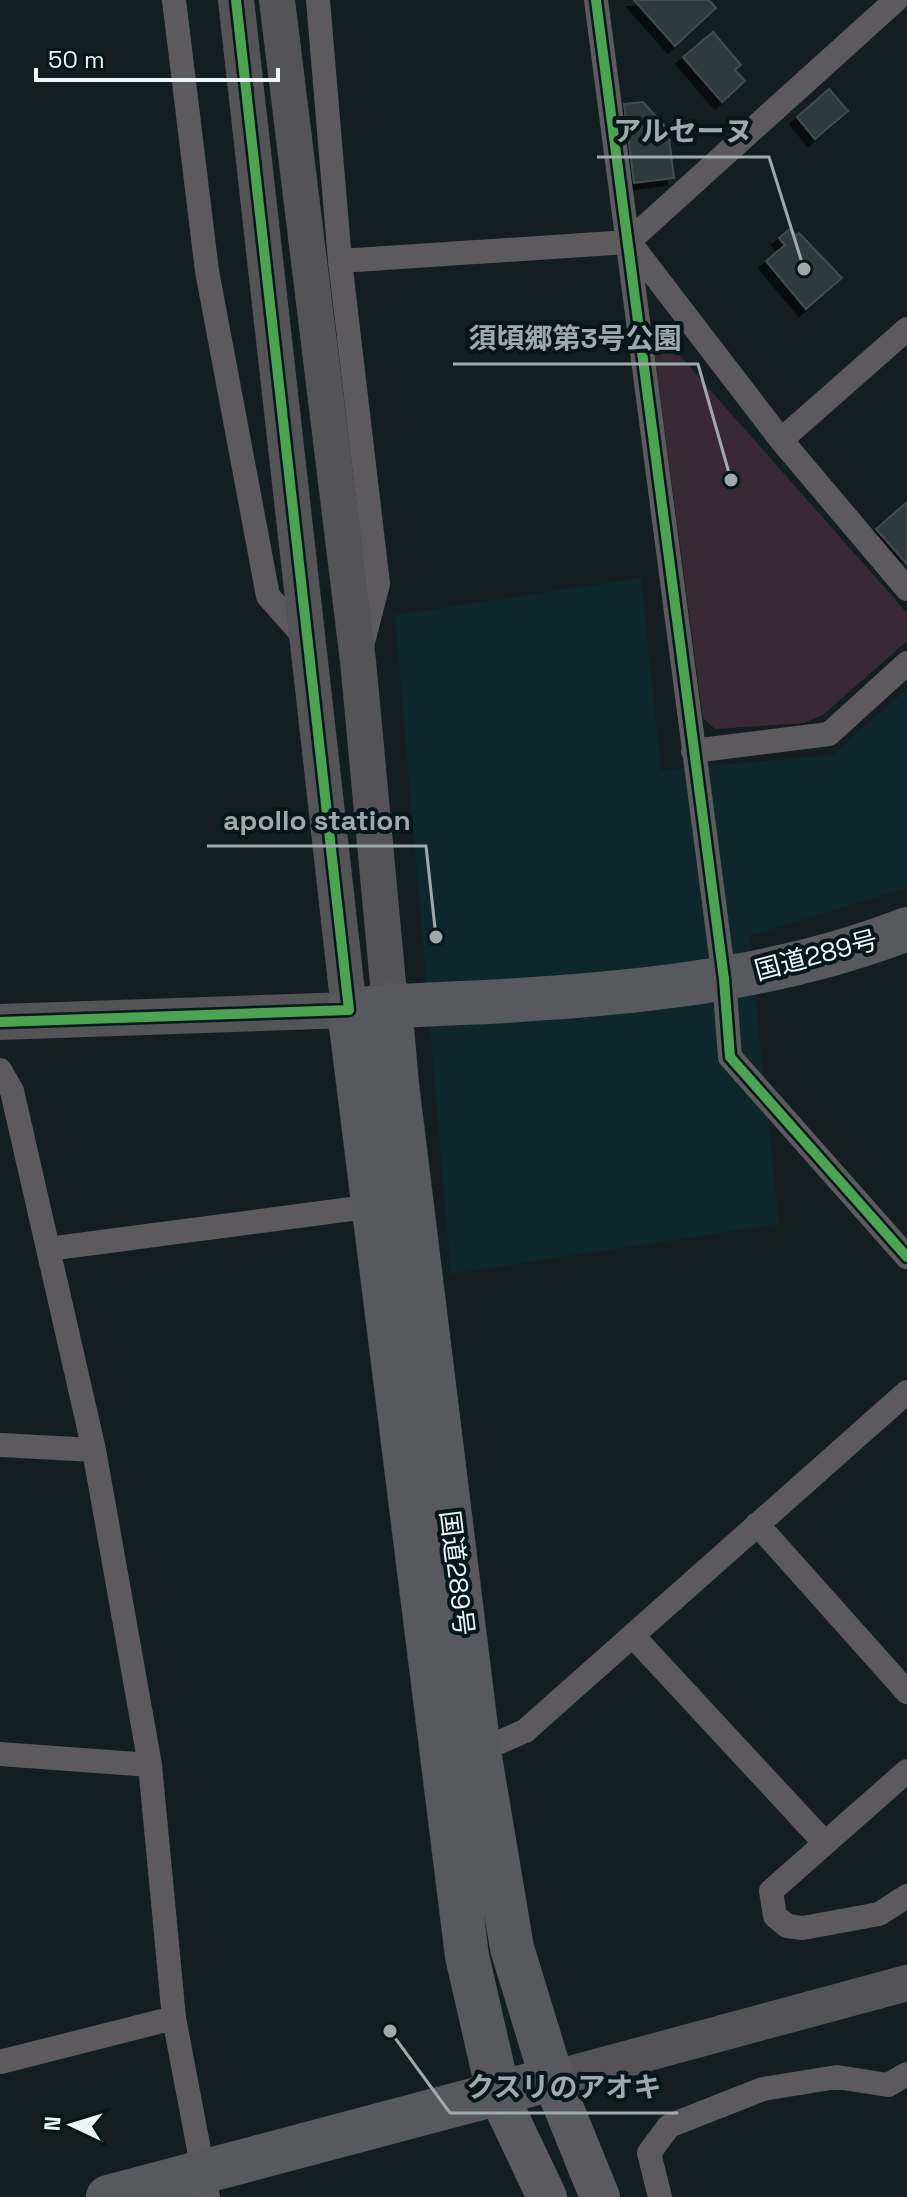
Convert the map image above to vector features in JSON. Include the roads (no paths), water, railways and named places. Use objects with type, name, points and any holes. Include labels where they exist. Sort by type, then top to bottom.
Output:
[{"type":"highway","name":"国道289号","points":[[370,1008],[521,1000],[724,979],[868,944],[907,929]]},
{"type":"highway","name":"国道289号","points":[[370,1008],[374,1206],[467,1956],[499,2096]]},
{"type":"highway","name":"国道289号","points":[[370,1008],[397,1084],[479,1751],[512,1948],[552,2079]]},
{"type":"highway","points":[[108,2197],[206,2183],[552,2079]]},
{"type":"main road","points":[[552,2079],[600,2197]]},
{"type":"main road","points":[[499,2096],[547,2197]]},
{"type":"street","points":[[174,0],[207,271],[268,596],[311,645]]},
{"type":"street","points":[[236,0],[311,645],[370,1008]]},
{"type":"street","points":[[277,0],[358,661],[370,1008]]},
{"type":"street","points":[[318,0],[340,261],[378,584],[358,661]]},
{"type":"street","points":[[596,0],[724,979],[730,1057],[907,1257]]},
{"type":"street","points":[[340,261],[628,242],[896,0]]},
{"type":"street","points":[[628,242],[781,440],[907,589]]},
{"type":"street","points":[[781,440],[907,329]]},
{"type":"street","points":[[693,751],[829,734],[907,663]]},
{"type":"street","points":[[0,1022],[370,1008]]},
{"type":"street","points":[[0,1070],[12,1091],[94,1450],[150,1765],[174,2018],[206,2183]]},
{"type":"street","points":[[48,1249],[374,1206]]},
{"type":"street","points":[[479,1751],[525,1731],[907,1392]]},
{"type":"street","points":[[0,1445],[94,1450]]},
{"type":"street","points":[[757,1524],[907,1692]]},
{"type":"street","points":[[633,1636],[824,1842]]},
{"type":"street","points":[[0,1754],[150,1765]]},
{"type":"street","points":[[907,1771],[771,1891],[775,1916],[787,1926],[803,1928],[879,1914],[907,1896]]},
{"type":"street","points":[[552,2079],[907,1983]]},
{"type":"street","points":[[0,2062],[174,2018]]},
{"type":"street","points":[[660,2197],[649,2153],[669,2126],[763,2089],[837,2077],[888,2085],[907,2074]]},
{"type":"place","name":"アルセーヌ","points":[[804,269]]},
{"type":"place","name":"須頃郷第3号公園","points":[[731,480]]},
{"type":"place","name":"apollo station","points":[[436,937]]},
{"type":"place","name":"クスリのアオキ","points":[[390,2031]]}]
